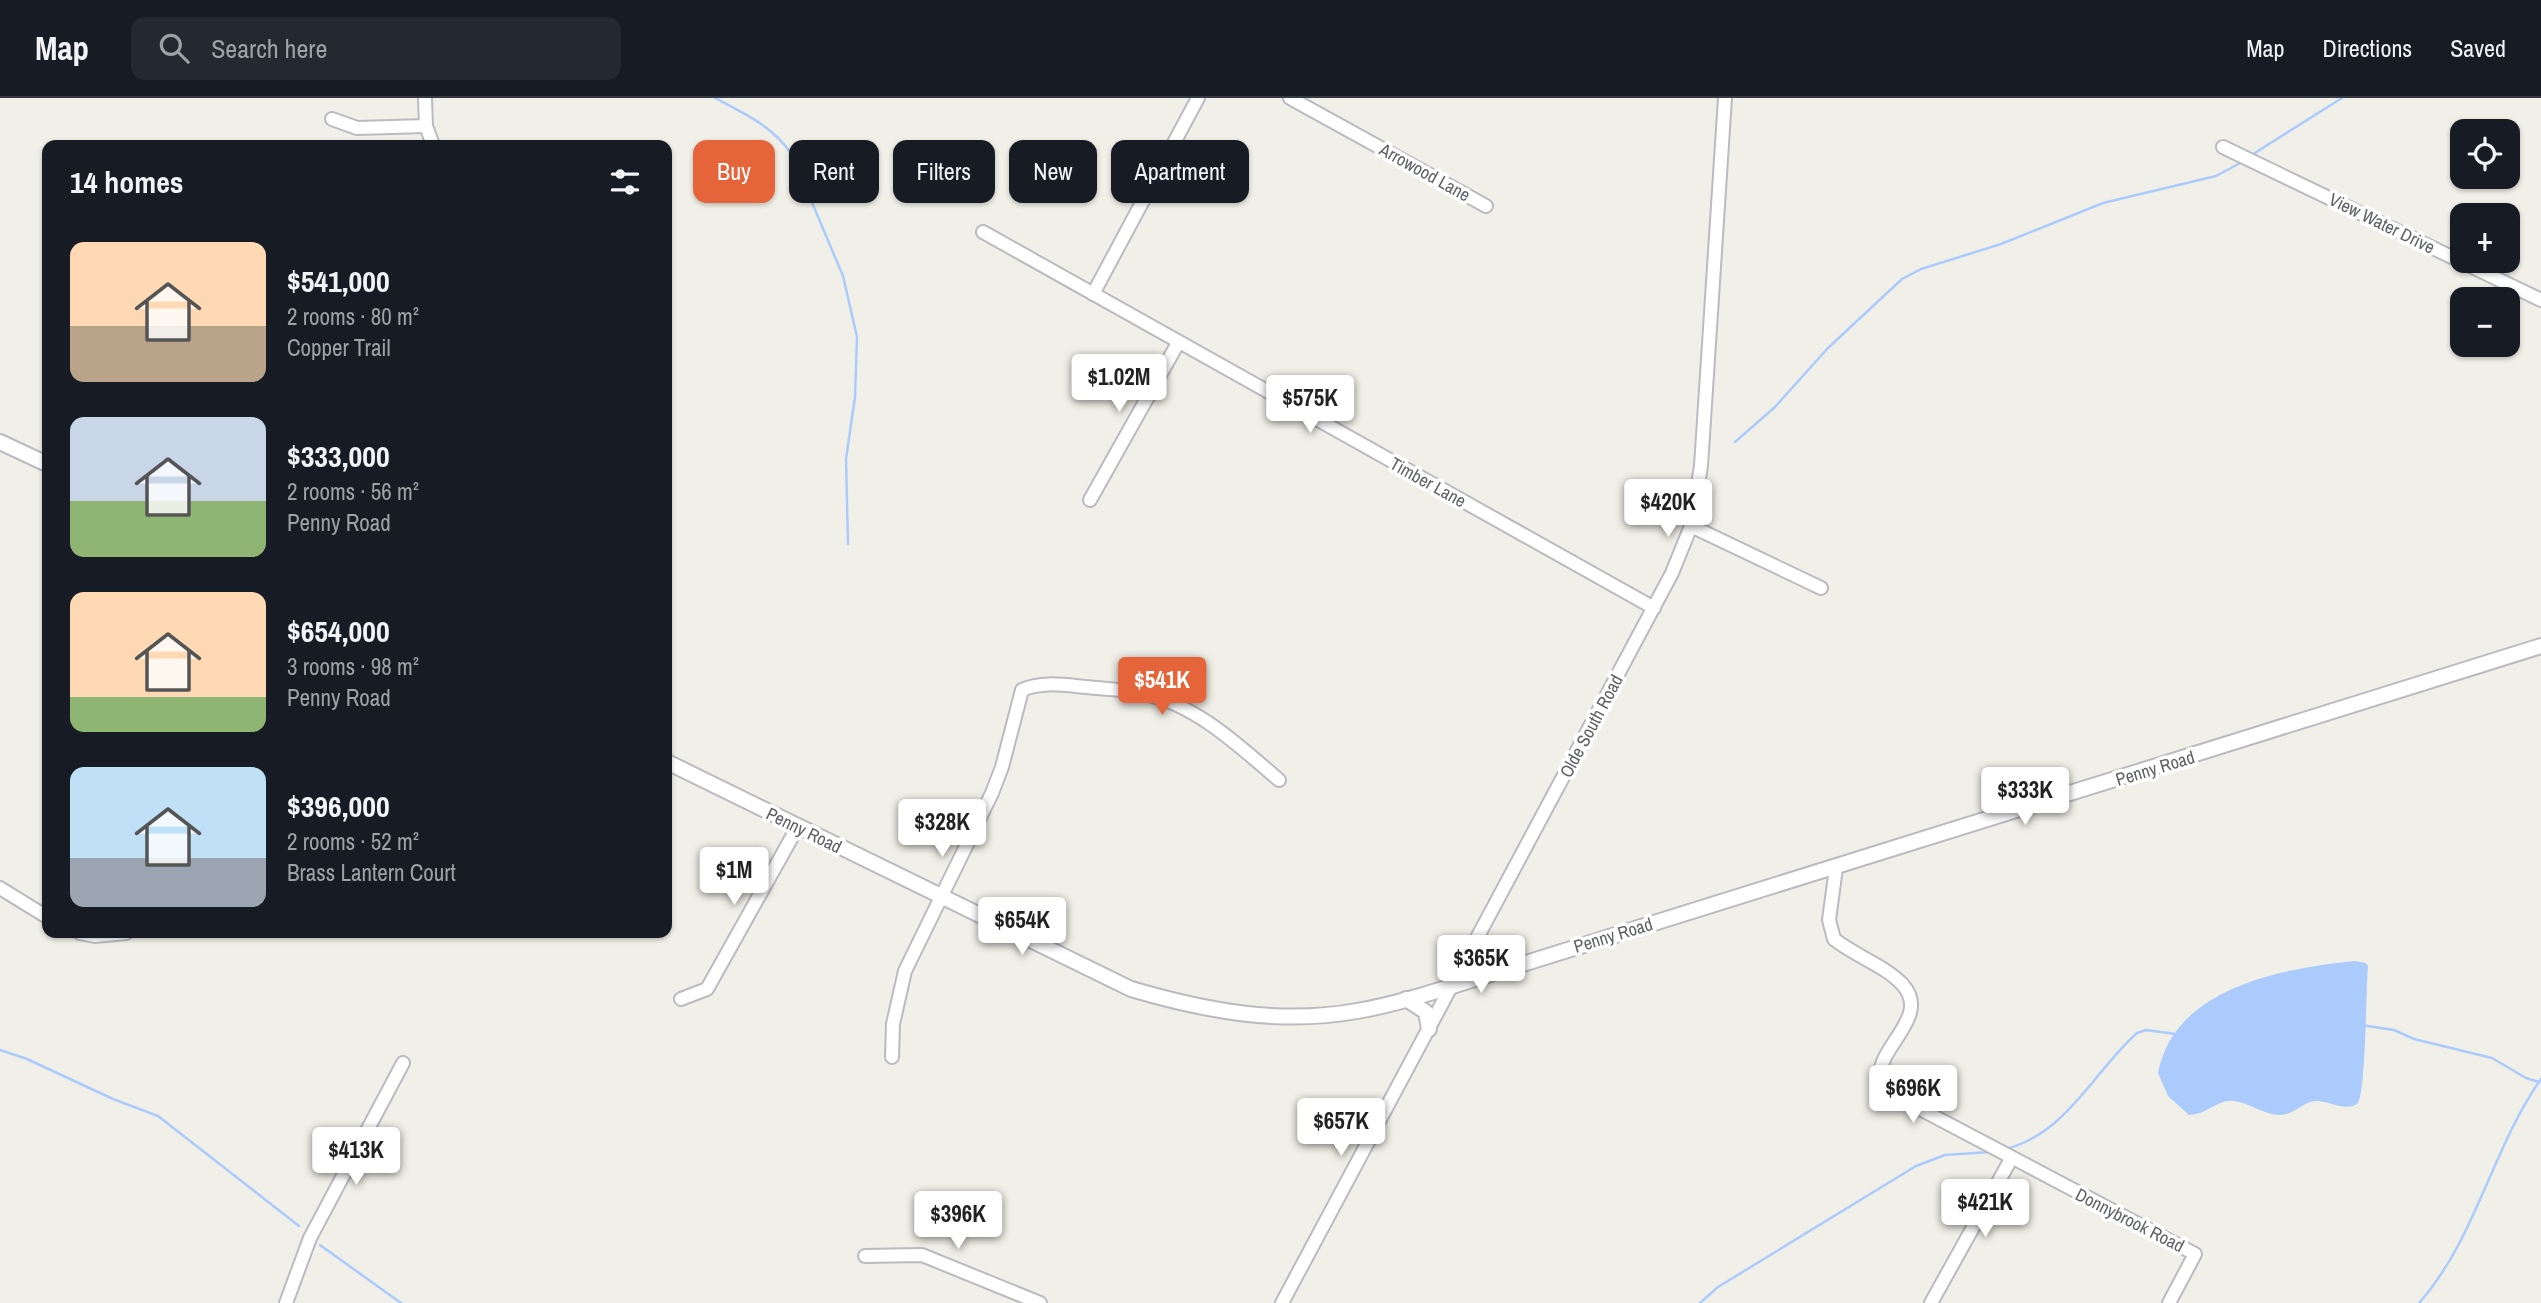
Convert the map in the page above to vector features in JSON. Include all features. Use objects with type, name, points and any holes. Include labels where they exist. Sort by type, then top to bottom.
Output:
[{"type":"street","points":[[425,98],[426,126],[431,140]]},
{"type":"street","points":[[1093,294],[1198,98]]},
{"type":"street","name":"Arrowood Lane","points":[[1290,98],[1486,206]]},
{"type":"street","name":"Olde South Road","points":[[1282,1303],[1654,608],[1691,526],[1701,466],[1725,98]]},
{"type":"street","points":[[332,119],[357,128],[426,126]]},
{"type":"street","name":"View Water Drive","points":[[2222,147],[2541,300]]},
{"type":"street","name":"Timber Lane","points":[[983,232],[1654,608]]},
{"type":"street","points":[[1090,500],[1178,343]]},
{"type":"street","points":[[0,442],[42,462]]},
{"type":"street","points":[[1691,526],[1821,588]]},
{"type":"street","name":"Penny Road","points":[[672,765],[941,899],[1131,989],[1191,1007],[1261,1017],[1319,1016],[1359,1011],[1497,972],[2541,646]]},
{"type":"street","points":[[892,1057],[899,987],[1002,768],[1022,690],[1033,685],[1122,690],[1167,700],[1210,725],[1279,780]]},
{"type":"street","points":[[681,999],[708,989],[797,828]]},
{"type":"street","name":"Donnybrook Road","points":[[1836,868],[1829,920],[1835,939],[1903,985],[1911,1001],[1910,1016],[1883,1065],[1880,1077],[1886,1091],[2194,1254],[2169,1303]]},
{"type":"street","points":[[0,888],[42,914]]},
{"type":"street","points":[[1477,942],[1479,956],[1497,972]]},
{"type":"street","points":[[1406,999],[1426,1012],[1429,1029]]},
{"type":"street","points":[[286,1303],[310,1238],[403,1063]]},
{"type":"street","points":[[1931,1303],[2011,1159]]},
{"type":"street","points":[[865,1256],[922,1255],[1040,1303]]},
{"type":"water","points":[[2355,961],[2368,966],[2364,1063],[2357,1104],[2347,1107],[2315,1101],[2280,1115],[2240,1102],[2228,1101],[2201,1113],[2189,1115],[2168,1096],[2158,1073],[2168,1044],[2186,1020],[2209,1002],[2236,987],[2266,977],[2297,969]]},
{"type":"waterway","points":[[715,98],[767,128],[792,155],[843,276],[857,337],[855,397],[846,459],[848,544]]},
{"type":"waterway","points":[[2250,156],[2342,98]]},
{"type":"waterway","points":[[1735,442],[1775,407],[1828,348],[1902,279],[1921,269],[2001,244],[2103,203],[2216,176],[2242,162]]},
{"type":"waterway","points":[[2361,1025],[2394,1030],[2414,1039],[2492,1058],[2526,1078],[2539,1082]]},
{"type":"waterway","points":[[2006,1149],[2027,1141],[2063,1115],[2137,1033],[2146,1030],[2176,1034]]},
{"type":"waterway","points":[[0,1050],[27,1059],[113,1099],[158,1116],[299,1226]]},
{"type":"waterway","points":[[2419,1303],[2439,1278],[2455,1251],[2509,1134],[2541,1079]]},
{"type":"waterway","points":[[1700,1303],[1718,1287],[1916,1166],[1945,1155],[1990,1152]]},
{"type":"waterway","points":[[320,1245],[401,1303]]}]
